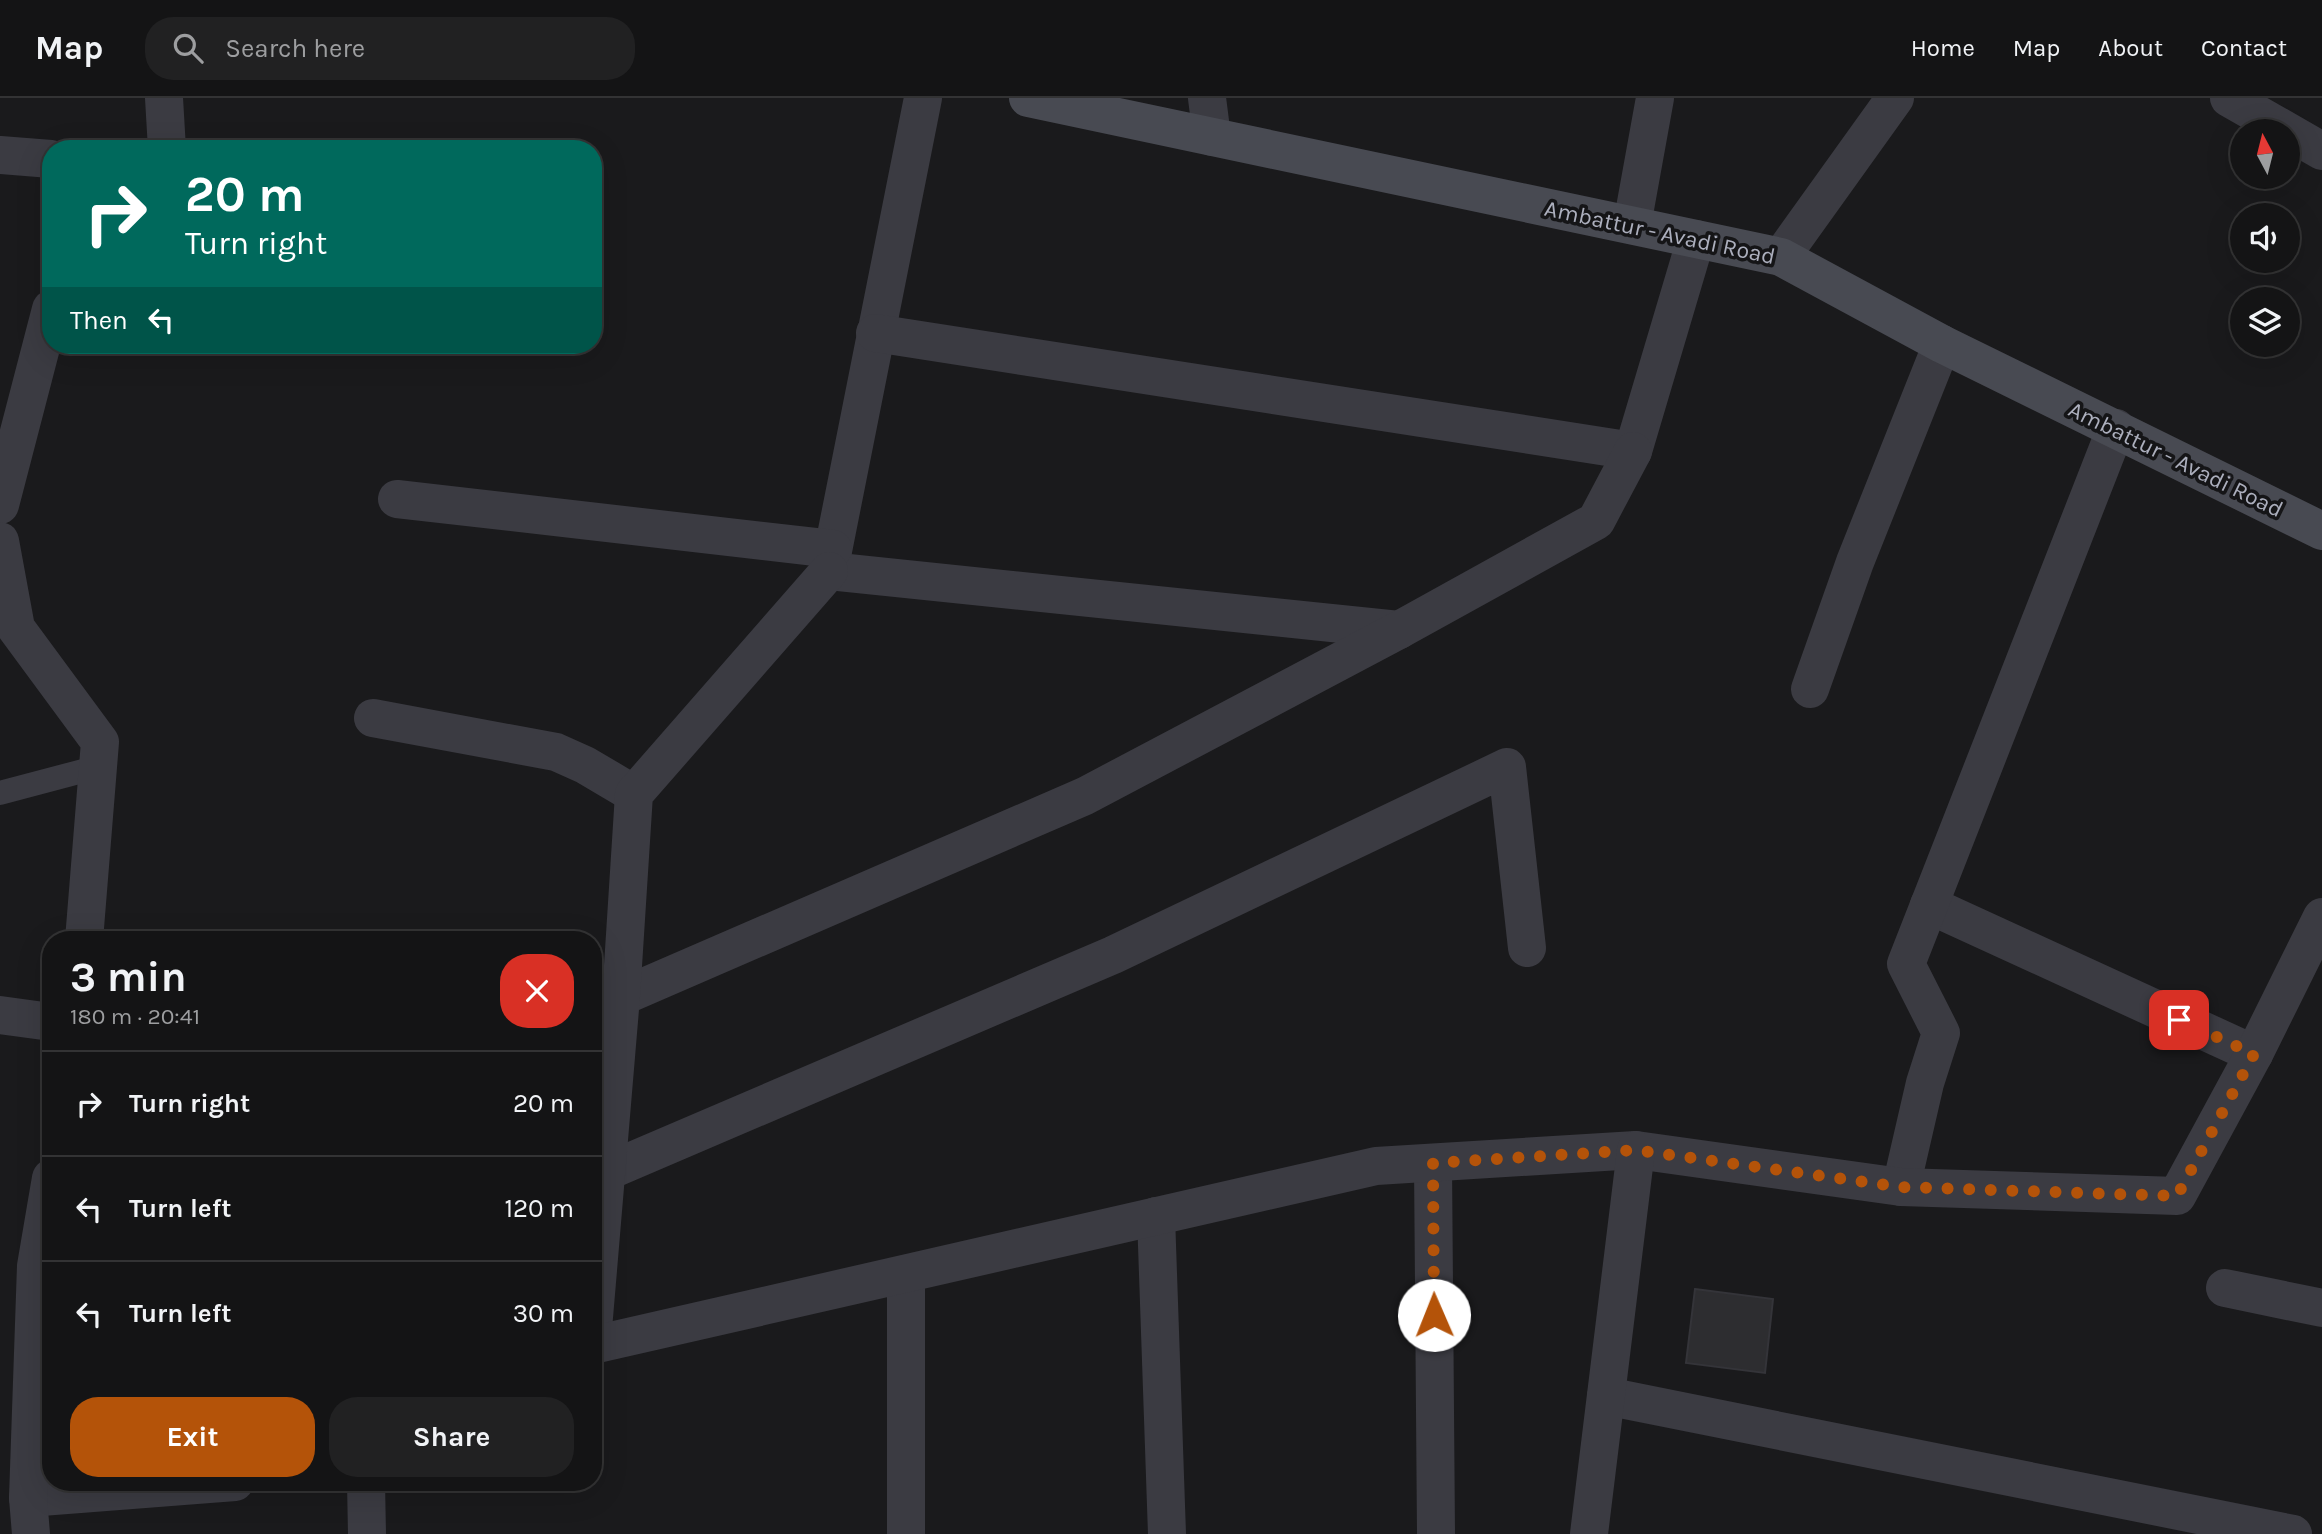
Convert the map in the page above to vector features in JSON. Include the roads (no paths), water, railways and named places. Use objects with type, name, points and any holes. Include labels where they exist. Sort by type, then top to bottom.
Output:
[{"type":"street","points":[[164,98],[166,140]]},
{"type":"street","points":[[602,1228],[634,794],[831,560],[923,98]]},
{"type":"street","name":"Ambattur - Avadi Road","points":[[1032,98],[1782,257],[1942,344],[2322,531]]},
{"type":"street","points":[[1208,98],[1212,137]]},
{"type":"street","points":[[1632,225],[1654,98]]},
{"type":"street","points":[[1782,257],[1895,98]]},
{"type":"street","points":[[2229,98],[2322,151]]},
{"type":"street","points":[[0,155],[42,158]]},
{"type":"street","points":[[621,997],[1085,796],[1399,630],[1596,521],[1633,451],[1696,239]]},
{"type":"street","points":[[875,333],[1633,451]]},
{"type":"street","points":[[0,505],[9,435],[42,336]]},
{"type":"street","points":[[1810,689],[1855,562],[1942,344]]},
{"type":"street","points":[[1900,1187],[1925,1083],[1941,1033],[1906,964],[2116,428]]},
{"type":"street","points":[[397,499],[831,560],[1399,630]]},
{"type":"street","points":[[0,541],[16,628],[100,742],[85,931]]},
{"type":"street","points":[[373,718],[556,752],[585,765],[634,794]]},
{"type":"street","points":[[607,1172],[1113,956],[1507,767],[1527,948]]},
{"type":"street","points":[[1929,905],[2254,1054]]},
{"type":"street","points":[[602,1343],[1376,1167],[1636,1150],[1900,1187],[2177,1196],[2254,1054],[2322,917]]},
{"type":"street","points":[[0,1015],[42,1021]]},
{"type":"street","points":[[1589,1534],[1636,1150]]},
{"type":"street","points":[[1433,1163],[1436,1534]]},
{"type":"street","points":[[1156,1216],[1167,1534]]},
{"type":"street","points":[[42,1231],[36,1266],[29,1516],[180,1491]]},
{"type":"street","points":[[906,1274],[906,1534]]},
{"type":"street","points":[[2225,1288],[2322,1308]]},
{"type":"street","points":[[1606,1396],[2293,1534]]},
{"type":"street","points":[[0,1457],[30,1435]]},
{"type":"street","points":[[366,1491],[367,1534]]},
{"type":"lane","points":[[0,793],[98,767]]}]
